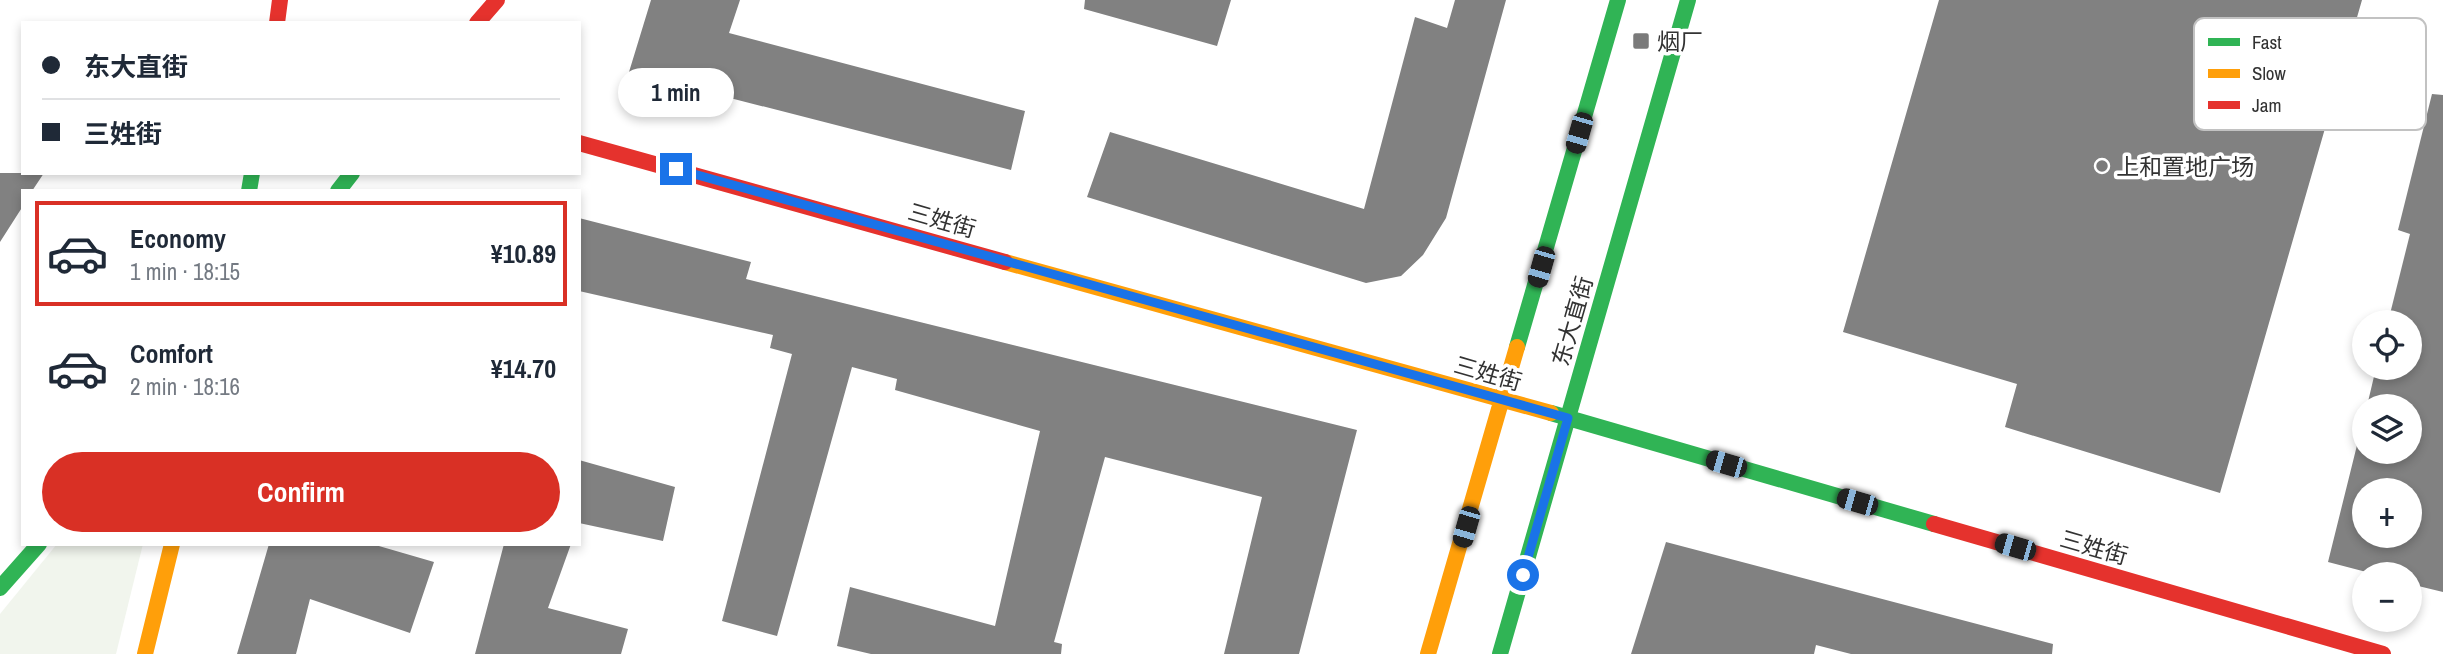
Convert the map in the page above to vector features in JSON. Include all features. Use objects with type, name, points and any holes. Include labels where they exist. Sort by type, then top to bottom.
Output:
[{"type":"street","points":[[277,21],[280,0]]},
{"type":"street","points":[[479,21],[497,0]]},
{"type":"street","name":"东大直街","points":[[1428,654],[1618,0]]},
{"type":"street","name":"东大直街","points":[[1500,654],[1688,0]]},
{"type":"street","name":"三姓街","points":[[581,144],[1568,418],[2383,654]]},
{"type":"street","points":[[340,189],[350,175]]},
{"type":"street","points":[[0,588],[37,546]]},
{"type":"street","points":[[145,654],[172,546]]},
{"type":"shaded area","points":[[55,546],[143,546],[116,654],[0,654],[0,614]]},
{"type":"building","points":[[651,0],[740,0],[729,33],[1025,111],[1011,170],[629,72]]},
{"type":"building","points":[[1085,0],[1231,0],[1217,46],[1084,9]]},
{"type":"building","points":[[1455,0],[1506,0],[1446,218],[1423,255],[1401,276],[1366,283],[1087,197],[1110,132],[1364,209],[1415,17],[1447,28]]},
{"type":"building","name":"上和置地广场","points":[[1939,0],[2362,0],[2357,18],[2194,18],[2194,130],[2325,130],[2220,493],[2005,427],[2017,384],[1843,332]]},
{"type":"building","points":[[2432,94],[2443,95],[2443,592],[2422,587],[2422,562],[2352,562],[2352,568],[2328,562],[2352,464],[2422,464],[2422,394],[2370,394],[2373,380],[2422,380],[2422,310],[2391,310],[2410,234],[2398,230],[2423,130],[2426,130]]},
{"type":"building","points":[[0,173],[43,175],[33,189],[21,189],[21,209],[0,242]]},
{"type":"building","points":[[581,219],[751,262],[746,279],[1357,430],[1299,654],[1224,654],[1262,497],[1105,457],[1054,642],[1062,644],[1061,654],[871,654],[837,646],[850,587],[995,626],[1040,431],[895,390],[897,379],[852,367],[777,636],[722,621],[792,354],[770,348],[773,335],[581,291]]},
{"type":"building","points":[[581,461],[675,487],[663,541],[581,523]]},
{"type":"building","points":[[1666,542],[2053,644],[2052,654],[1851,654],[1816,645],[1814,654],[1631,654]]},
{"type":"building","points":[[268,546],[379,546],[434,562],[410,633],[310,599],[296,654],[237,654]]},
{"type":"building","points":[[503,546],[570,546],[548,608],[628,629],[621,654],[475,654]]},
{"type":"traffic: fast","points":[[1517,347],[1618,0]]},
{"type":"traffic: fast","points":[[1500,654],[1688,0]]},
{"type":"traffic: fast","points":[[249,189],[252,175]]},
{"type":"traffic: fast","points":[[340,189],[350,175]]},
{"type":"traffic: fast","points":[[1551,413],[1934,524]]},
{"type":"traffic: fast","points":[[0,588],[37,546]]},
{"type":"traffic: slow","points":[[1005,262],[1551,413]]},
{"type":"traffic: slow","points":[[1428,654],[1517,347]]},
{"type":"traffic: slow","points":[[145,654],[172,546]]},
{"type":"traffic: jam","points":[[277,21],[280,0]]},
{"type":"traffic: jam","points":[[479,21],[497,0]]},
{"type":"traffic: jam","points":[[581,144],[1005,262]]},
{"type":"traffic: jam","points":[[1934,524],[2383,654]]},
{"type":"place","name":"烟厂","points":[[1641,41]]},
{"type":"place","name":"上和置地广场","points":[[2102,166]]},
{"type":"route","points":[[676,169],[1568,418],[1523,575]]}]
